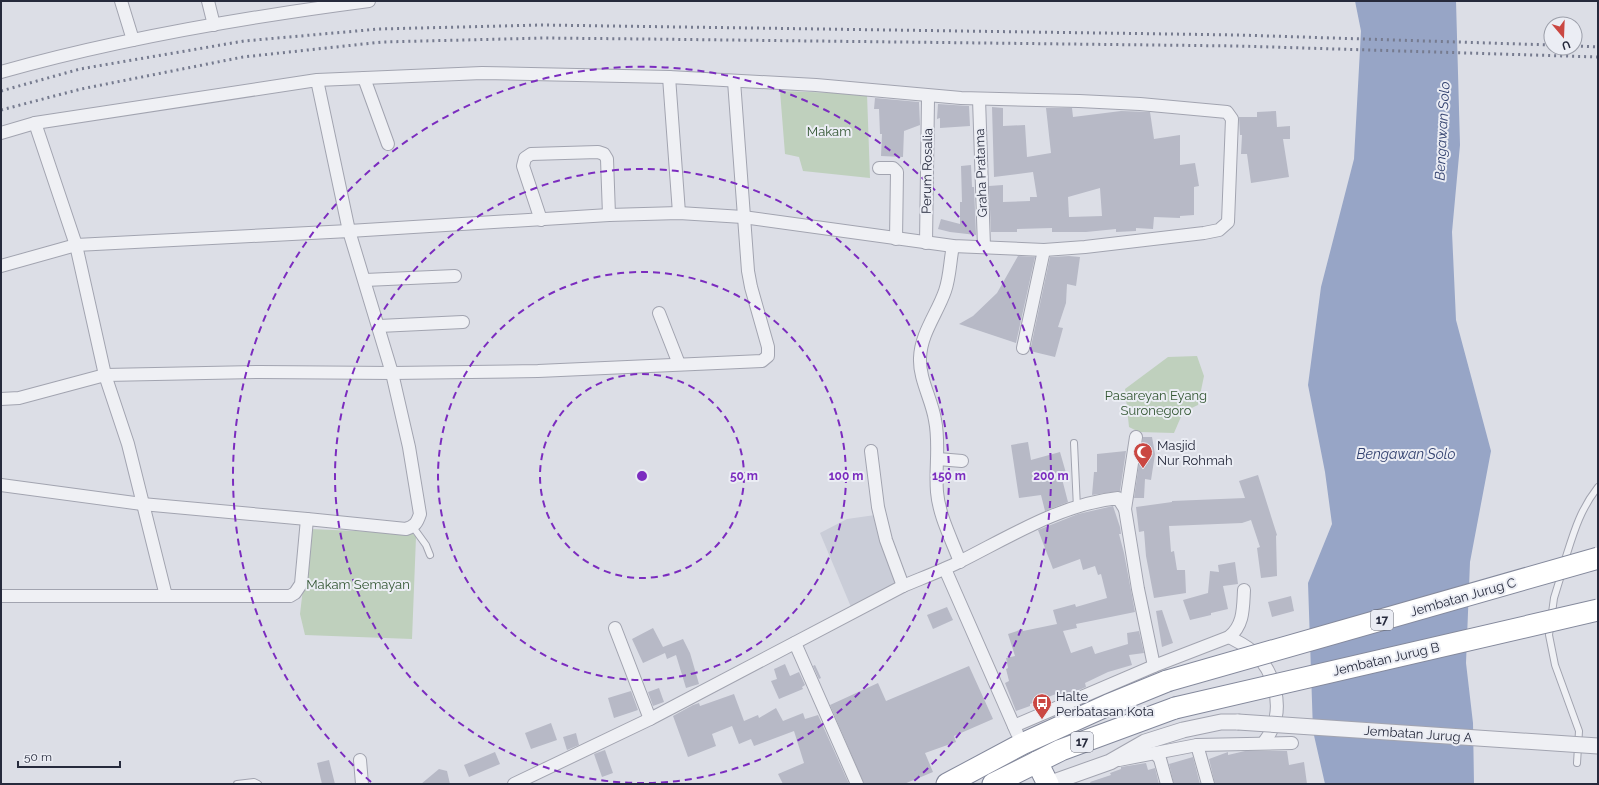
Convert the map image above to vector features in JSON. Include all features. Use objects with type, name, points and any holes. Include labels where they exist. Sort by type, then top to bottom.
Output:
[{"type":"highway","name":"Jembatan Jurug C","points":[[1160,673],[1598,558]]},
{"type":"highway","name":"Jembatan Jurug B","points":[[1037,762],[1076,744],[1175,708],[1598,610]]},
{"type":"highway","name":"17","points":[[947,784],[1018,735],[1108,705],[1160,673]]},
{"type":"highway","name":"17","points":[[993,784],[1037,762]]},
{"type":"highway","points":[[1037,762],[1048,784]]},
{"type":"street","points":[[122,1],[133,40]]},
{"type":"street","points":[[208,1],[214,25]]},
{"type":"street","points":[[1,72],[37,62],[133,40],[344,3],[369,1]]},
{"type":"street","points":[[1,133],[35,123],[317,80],[482,74],[669,77],[816,85],[979,99],[1140,104],[1227,112],[1232,119],[1228,222],[1224,226],[1219,230],[1085,247],[1044,250],[953,246],[743,217],[680,213],[610,215],[349,231],[76,245],[1,266]]},
{"type":"street","points":[[669,77],[680,213]]},
{"type":"street","points":[[364,78],[388,144]]},
{"type":"street","points":[[1,484],[142,504],[406,529],[414,527],[418,522],[420,514],[409,447],[392,373],[379,326],[349,231],[317,80]]},
{"type":"street","points":[[1,400],[19,398],[105,375],[259,372],[392,373],[538,371],[762,361],[768,356],[766,339],[751,287],[743,217],[741,168],[734,81]]},
{"type":"street","name":"Perum Rosalia","points":[[926,243],[928,99]]},
{"type":"street","name":"Graha Pratama","points":[[979,99],[984,247]]},
{"type":"street","points":[[35,123],[76,245],[105,375],[128,444],[166,596]]},
{"type":"street","points":[[541,220],[523,166],[524,160],[531,154],[598,152],[604,154],[607,159],[610,215]]},
{"type":"street","points":[[879,168],[893,168],[897,172],[896,239]]},
{"type":"street","points":[[953,246],[946,289],[923,337],[920,358],[921,370],[935,418],[938,437],[937,494],[946,526],[960,562]]},
{"type":"street","points":[[1023,348],[1044,250]]},
{"type":"street","points":[[365,280],[455,276]]},
{"type":"street","points":[[659,313],[679,364]]},
{"type":"street","points":[[379,326],[463,322]]},
{"type":"street","points":[[1136,437],[1125,509],[1138,589],[1160,673],[1229,637],[1238,628],[1241,620],[1244,590]]},
{"type":"street","points":[[871,451],[878,507],[886,540],[903,586]]},
{"type":"street","points":[[938,459],[962,460]]},
{"type":"street","points":[[514,784],[650,719],[903,586],[960,562],[1000,540],[1044,519],[1105,500],[1118,498],[1125,509]]},
{"type":"street","points":[[1,596],[290,596],[295,593],[301,584],[307,519]]},
{"type":"street","points":[[945,569],[1018,735]]},
{"type":"street","points":[[615,628],[650,719]]},
{"type":"street","points":[[1229,637],[1256,654],[1266,666],[1272,679],[1276,696],[1276,712],[1272,728],[1264,742]]},
{"type":"street","points":[[795,644],[857,784]]},
{"type":"street","name":"Jembatan Jurug A","points":[[1048,784],[1110,762],[1145,742],[1183,730],[1221,722],[1598,746]]},
{"type":"street","points":[[1110,762],[1197,745],[1264,742],[1292,743]]},
{"type":"street","points":[[1197,745],[1208,784]]},
{"type":"street","points":[[1155,753],[1160,759],[1167,784]]},
{"type":"street","points":[[360,760],[362,784]]},
{"type":"lane","points":[[1074,443],[1077,508]]},
{"type":"lane","points":[[1577,763],[1579,731],[1555,665],[1549,635],[1554,598],[1576,524],[1588,499],[1598,487]]},
{"type":"lane","points":[[414,527],[426,545],[430,556]]},
{"type":"lane","points":[[237,784],[254,782],[258,784]]},
{"type":"shaded area","points":[[875,515],[899,584],[851,607],[820,533],[847,519]]},
{"type":"green space","name":"Makam","points":[[780,91],[867,94],[870,178],[803,171],[799,157],[785,154]]},
{"type":"green space","name":"Pasareyan Eyang Suronegoro","points":[[1197,356],[1204,376],[1198,405],[1183,412],[1174,433],[1139,432],[1129,427],[1125,389],[1168,357]]},
{"type":"green space","name":"Makam Semayan","points":[[310,529],[412,533],[416,537],[412,639],[305,635],[300,614]]},
{"type":"water","name":"Bengawan Solo","points":[[1355,1],[1456,1],[1460,145],[1452,232],[1456,320],[1491,451],[1470,562],[1466,663],[1473,723],[1474,784],[1325,784],[1313,731],[1308,583],[1332,524],[1325,472],[1308,385],[1321,287],[1354,159],[1361,31]]},
{"type":"building","points":[[875,98],[919,102],[920,125],[904,131],[903,157],[881,156],[882,134],[880,134],[879,109],[874,109]]},
{"type":"building","points":[[938,104],[969,106],[970,126],[940,128],[940,118],[937,119]]},
{"type":"building","points":[[992,107],[1003,108],[1003,126],[1025,125],[1027,157],[1051,153],[1046,108],[1072,108],[1073,117],[1121,111],[1150,112],[1154,139],[1180,135],[1180,165],[1195,163],[1199,186],[1194,187],[1194,215],[1180,216],[1180,218],[1154,217],[1153,229],[1136,228],[1136,231],[1116,232],[1116,229],[1086,232],[1052,232],[1052,228],[1017,229],[1017,232],[991,232],[989,186],[1003,185],[1003,202],[1030,201],[1030,197],[1037,197],[1033,172],[994,177]],"holes":[[[1100,188],[1102,216],[1069,217],[1068,197]]]},
{"type":"building","points":[[1276,111],[1277,127],[1290,126],[1290,139],[1283,139],[1289,177],[1251,183],[1247,154],[1241,154],[1242,135],[1240,135],[1239,117],[1257,117],[1257,112]]},
{"type":"building","points":[[971,165],[972,187],[974,187],[976,235],[938,229],[941,219],[960,224],[960,202],[962,202],[961,166]]},
{"type":"building","points":[[1018,256],[1035,257],[1016,343],[959,324],[973,316],[997,293]]},
{"type":"building","points":[[1050,257],[1080,257],[1076,286],[1067,284],[1066,303],[1058,327],[1063,328],[1055,357],[1030,351]]},
{"type":"building","points":[[1143,437],[1152,437],[1155,454],[1151,480],[1145,479],[1144,498],[1134,498]]},
{"type":"building","points":[[1028,442],[1031,460],[1060,452],[1066,473],[1061,475],[1068,502],[1045,511],[1041,495],[1019,498],[1011,445]]},
{"type":"building","points":[[1126,451],[1120,491],[1092,495],[1094,472],[1097,472],[1097,454]]},
{"type":"building","points":[[1258,475],[1277,535],[1277,576],[1261,578],[1257,548],[1260,547],[1251,520],[1242,523],[1169,526],[1171,552],[1174,551],[1177,570],[1185,570],[1186,593],[1154,598],[1146,556],[1144,531],[1139,532],[1136,507],[1172,501],[1245,498],[1239,481]]},
{"type":"building","points":[[1113,506],[1120,527],[1121,534],[1119,534],[1135,612],[1076,624],[1077,628],[1063,631],[1071,653],[1092,646],[1095,654],[1128,644],[1127,633],[1139,631],[1144,653],[1129,655],[1132,665],[1108,672],[1085,683],[1086,687],[1058,699],[1056,694],[1016,711],[1005,683],[1009,681],[1006,669],[1008,668],[1006,658],[1015,656],[1008,634],[1023,629],[1023,631],[1057,624],[1053,610],[1075,604],[1076,607],[1107,598],[1101,574],[1098,575],[1095,566],[1083,570],[1080,559],[1053,569],[1038,530],[1078,514]]},
{"type":"building","points":[[1235,562],[1238,584],[1223,586],[1228,609],[1190,620],[1183,600],[1208,593],[1210,571],[1219,572],[1218,565]]},
{"type":"building","points":[[1291,596],[1294,611],[1272,617],[1268,602]]},
{"type":"building","points":[[947,607],[953,620],[933,629],[927,615]]},
{"type":"building","points":[[1162,610],[1173,643],[1162,647],[1156,611]]},
{"type":"building","points":[[653,628],[663,647],[683,639],[690,653],[699,684],[686,688],[676,655],[667,659],[665,653],[643,663],[632,639]]},
{"type":"building","points":[[785,664],[790,676],[799,672],[805,685],[802,687],[803,689],[779,699],[771,681],[777,679],[774,669]]},
{"type":"building","points":[[815,665],[821,678],[819,679],[813,666]]},
{"type":"building","points":[[969,666],[993,719],[954,736],[956,742],[925,753],[933,772],[904,784],[864,784],[830,705],[878,683],[886,701]]},
{"type":"building","points":[[659,688],[664,702],[653,706],[648,692]]},
{"type":"building","points":[[631,691],[638,710],[614,718],[608,698]]},
{"type":"building","points":[[734,694],[744,721],[758,715],[759,718],[776,708],[783,721],[803,713],[805,719],[818,715],[849,784],[783,784],[778,774],[804,763],[794,731],[754,746],[751,739],[739,744],[732,726],[712,734],[716,746],[688,757],[673,716],[693,705],[699,703],[700,706]]},
{"type":"building","points":[[551,723],[557,740],[531,749],[525,733]]},
{"type":"building","points":[[576,733],[579,745],[567,750],[563,737]]},
{"type":"building","points":[[605,750],[613,773],[602,777],[594,754]]},
{"type":"building","points":[[1245,751],[1287,751],[1289,765],[1304,762],[1307,784],[1215,784],[1209,759],[1228,752],[1228,755]]},
{"type":"building","points":[[495,752],[500,764],[469,777],[464,765]]},
{"type":"building","points":[[1193,757],[1200,784],[1174,784],[1169,764]]},
{"type":"building","points":[[329,760],[335,784],[322,784],[317,763]]},
{"type":"building","points":[[1146,763],[1148,770],[1155,768],[1159,784],[1091,784],[1090,782],[1111,775],[1110,773],[1121,769],[1121,767]]},
{"type":"building","points":[[439,769],[447,771],[450,784],[421,784]]},
{"type":"railway","points":[[1,91],[80,69],[244,41],[379,29],[542,25],[1239,35],[1543,45]]},
{"type":"railway","points":[[1,110],[81,89],[243,57],[382,42],[545,38],[1238,46],[1598,57]]},
{"type":"railway","points":[[1583,46],[1598,47]]},
{"type":"place","name":"Masjid Nur Rohmah","points":[[1143,469]]},
{"type":"place","name":"Halte Perbatasan Kota","points":[[1042,720]]}]
